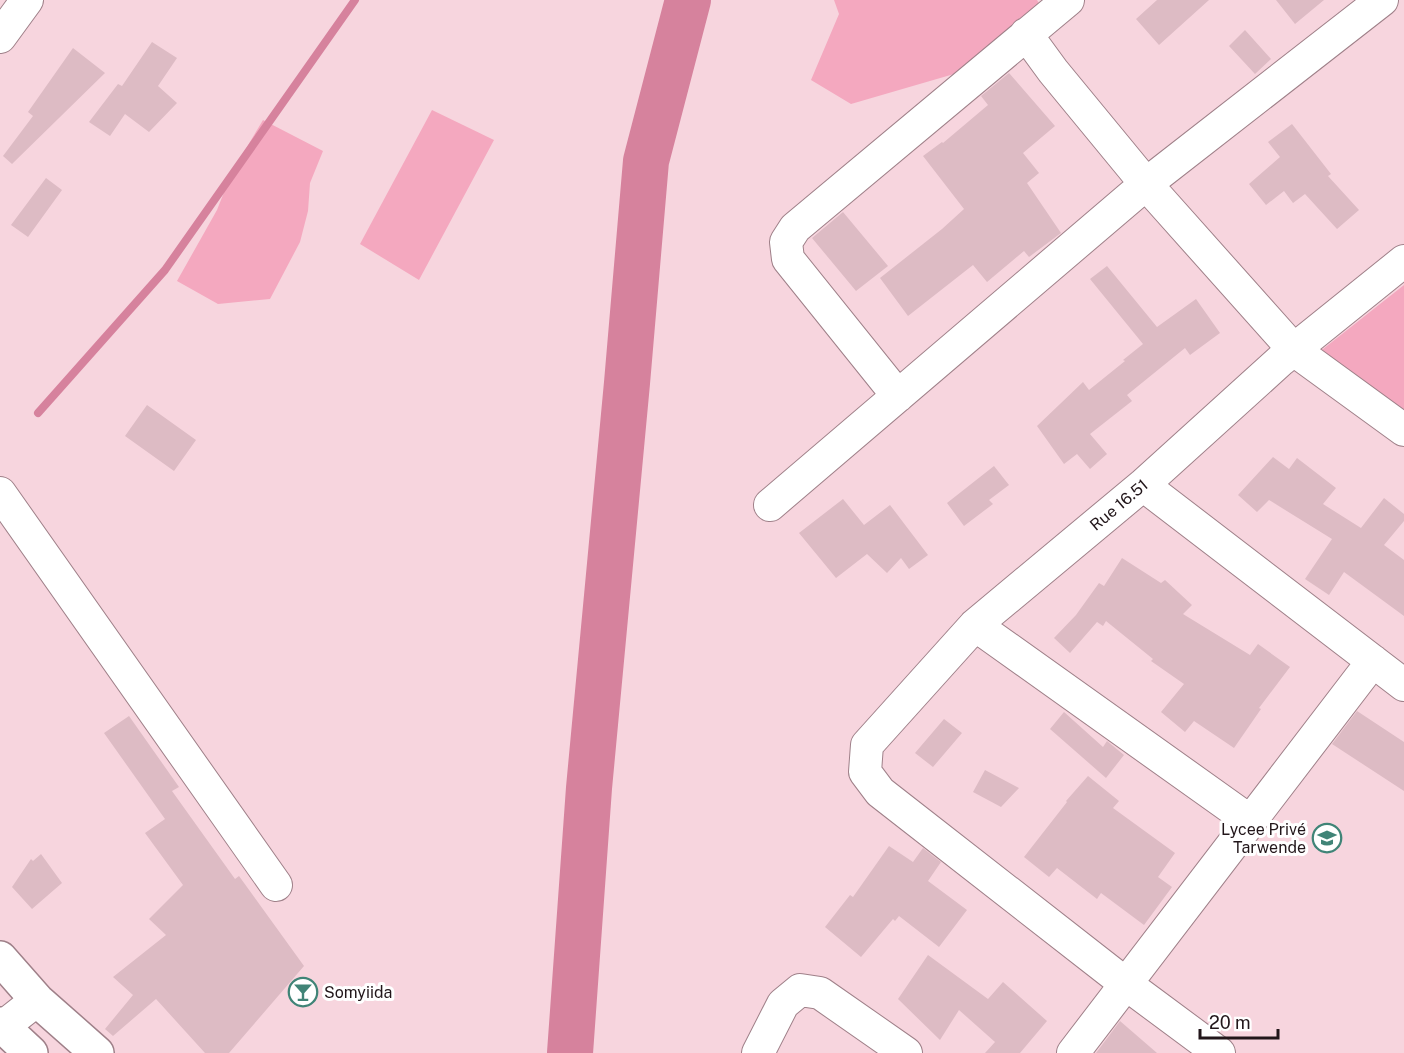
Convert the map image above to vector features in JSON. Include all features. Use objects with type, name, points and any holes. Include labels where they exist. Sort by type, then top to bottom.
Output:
[{"type":"highway","points":[[0,958],[37,1000],[97,1053]]},
{"type":"highway","points":[[1,1027],[32,1053]]},
{"type":"street","points":[[0,37],[27,0]]},
{"type":"street","points":[[898,396],[788,259],[786,242],[795,228],[1068,0]]},
{"type":"street","points":[[770,505],[1146,184],[1382,0]]},
{"type":"street","points":[[1026,34],[1053,71],[1146,184],[1294,350],[1404,430]]},
{"type":"street","name":"Rue 16.51","points":[[1126,984],[880,792],[865,772],[867,745],[975,625],[1143,485],[1294,350],[1404,261]]},
{"type":"street","points":[[1143,485],[1404,685]]},
{"type":"street","points":[[0,493],[276,885]]},
{"type":"street","points":[[975,625],[1250,821]]},
{"type":"street","points":[[1073,1053],[1373,662]]},
{"type":"street","points":[[1126,984],[1219,1053]]},
{"type":"street","points":[[758,1053],[783,1004],[800,990],[820,993],[906,1053]]},
{"type":"street","points":[[1,1027],[37,1000]]},
{"type":"shaded area","points":[[834,0],[1037,0],[1040,5],[978,67],[851,104],[811,80],[839,14]]},
{"type":"shaded area","points":[[432,110],[494,140],[419,280],[360,244]]},
{"type":"shaded area","points":[[263,120],[323,151],[310,183],[308,211],[300,242],[270,299],[218,304],[177,281],[217,210],[232,172]]},
{"type":"shaded area","points":[[1404,285],[1404,416],[1318,353]]},
{"type":"building","points":[[1157,0],[1209,0],[1159,45],[1136,19]]},
{"type":"building","points":[[1276,0],[1324,0],[1295,24]]},
{"type":"building","points":[[1245,30],[1271,59],[1255,74],[1229,46]]},
{"type":"building","points":[[152,42],[177,58],[158,86],[177,103],[149,132],[125,114],[110,136],[89,122],[118,84],[122,86]]},
{"type":"building","points":[[73,48],[105,73],[12,164],[3,156],[33,116],[28,112]]},
{"type":"building","points":[[1009,73],[1055,126],[1023,153],[1039,173],[1027,183],[1061,233],[1029,257],[1024,251],[987,282],[973,265],[908,316],[880,278],[964,209],[923,156],[943,143],[988,105],[981,96]]},
{"type":"building","points":[[1292,124],[1331,174],[1328,176],[1359,210],[1337,229],[1305,194],[1293,203],[1284,191],[1266,205],[1249,184],[1280,157],[1268,142]]},
{"type":"building","points":[[46,178],[62,190],[28,237],[11,225]]},
{"type":"building","points":[[843,212],[888,266],[856,291],[812,238]]},
{"type":"building","points":[[1107,266],[1157,327],[1196,299],[1220,333],[1190,355],[1185,348],[1127,395],[1132,401],[1090,434],[1107,454],[1090,469],[1077,454],[1064,464],[1037,426],[1083,382],[1089,390],[1143,344],[1090,279]]},
{"type":"building","points":[[147,405],[196,440],[174,471],[125,436]]},
{"type":"building","points":[[1273,457],[1289,469],[1297,458],[1336,488],[1323,504],[1361,528],[1384,498],[1404,514],[1404,521],[1384,545],[1404,560],[1404,616],[1344,572],[1329,595],[1305,579],[1332,539],[1269,500],[1257,512],[1238,495]]},
{"type":"building","points":[[994,466],[1009,485],[989,500],[993,504],[964,526],[947,503]]},
{"type":"building","points":[[843,499],[864,525],[890,505],[928,555],[909,569],[901,558],[887,573],[867,554],[836,578],[799,533]]},
{"type":"building","points":[[1122,558],[1161,583],[1165,580],[1192,605],[1183,614],[1250,655],[1258,644],[1290,667],[1259,708],[1261,709],[1234,748],[1194,721],[1185,732],[1161,712],[1184,684],[1151,661],[1153,659],[1106,621],[1103,626],[1097,622],[1070,653],[1054,638],[1076,615],[1099,583],[1104,586]]},
{"type":"building","points":[[1357,711],[1404,742],[1404,791],[1332,744]]},
{"type":"building","points":[[1064,712],[1103,747],[1107,741],[1124,755],[1106,778],[1050,729]]},
{"type":"building","points":[[129,716],[179,787],[172,791],[235,879],[239,876],[304,966],[229,1053],[205,1053],[156,999],[113,1036],[105,1029],[133,995],[113,977],[166,935],[149,919],[183,885],[145,833],[165,819],[104,733]]},
{"type":"building","points":[[944,719],[962,733],[933,767],[915,753]]},
{"type":"building","points":[[985,770],[1019,788],[1001,807],[973,792]]},
{"type":"building","points":[[1088,776],[1119,801],[1113,808],[1175,853],[1158,877],[1172,887],[1144,925],[1101,893],[1097,899],[1057,868],[1049,877],[1024,857]]},
{"type":"building","points":[[889,846],[913,862],[923,848],[941,862],[928,881],[967,910],[939,947],[899,916],[895,921],[893,919],[861,957],[825,927],[850,895],[853,897]]},
{"type":"building","points":[[41,854],[62,883],[32,909],[12,887],[31,859],[33,861]]},
{"type":"building","points":[[928,955],[988,999],[1003,982],[1047,1021],[1020,1053],[985,1053],[995,1042],[959,1010],[940,1040],[898,999]]},
{"type":"building","points":[[1120,1021],[1157,1053],[1096,1053]]},
{"type":"waterway","points":[[38,413],[165,270],[355,0]]},
{"type":"waterway","points":[[570,1053],[589,788],[646,161],[688,0]]},
{"type":"place","name":"Lycee Privé Tarwende","points":[[1327,838]]},
{"type":"place","name":"Somyiida","points":[[303,992]]}]
